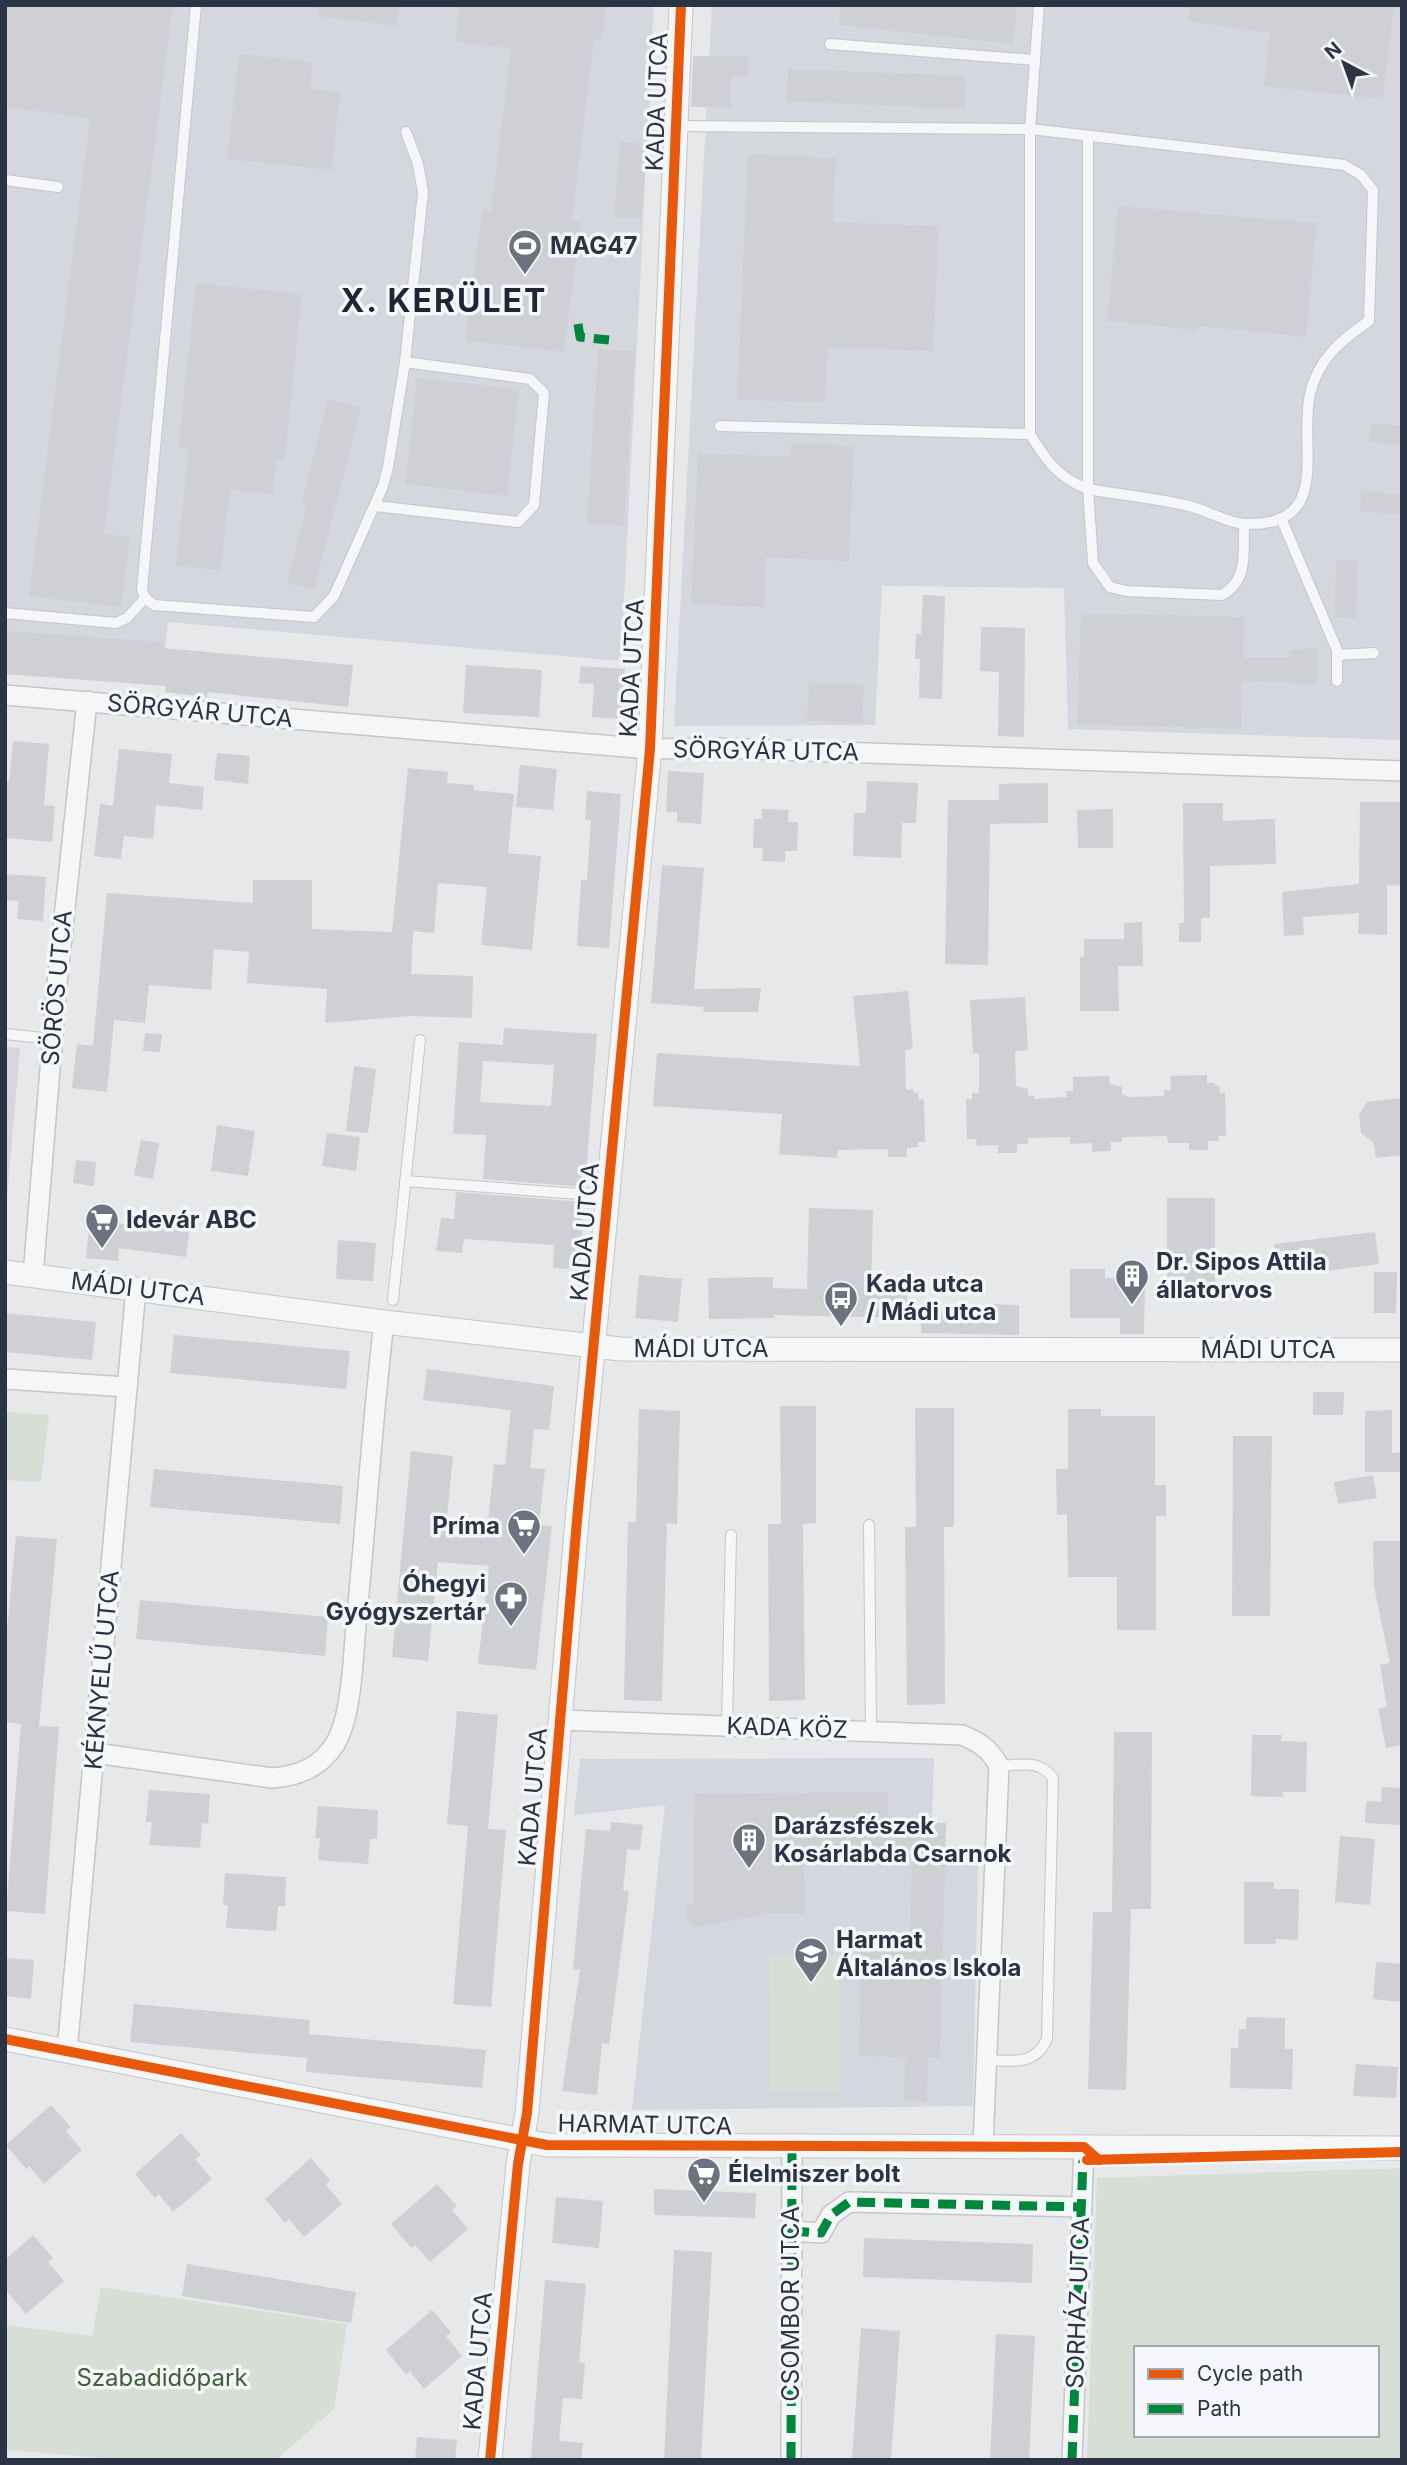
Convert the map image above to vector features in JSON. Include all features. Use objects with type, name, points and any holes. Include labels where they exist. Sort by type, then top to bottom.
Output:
[{"type":"street","name":"KADA UTCA","points":[[490,2460],[522,2140],[527,2113],[577,1520],[596,1347],[650,749],[681,5]]},
{"type":"street","name":"SÖRGYÁR UTCA","points":[[5,695],[650,749],[719,748],[1402,771]]},
{"type":"street","name":"SÖRÖS UTCA","points":[[33,1276],[52,1039],[87,701]]},
{"type":"street","name":"MÁDI UTCA","points":[[5,1272],[596,1347],[1402,1350]]},
{"type":"street","name":"KÉKNYELŰ UTCA","points":[[67,2052],[136,1289]]},
{"type":"street","points":[[94,1753],[272,1778],[297,1776],[321,1762],[334,1745],[343,1728],[353,1656],[384,1322]]},
{"type":"street","points":[[5,1379],[127,1387]]},
{"type":"street","name":"KADA KÖZ","points":[[561,1720],[962,1735],[985,1747],[999,1766]]},
{"type":"street","points":[[983,2146],[999,1766]]},
{"type":"street","name":"HARMAT UTCA","points":[[5,2039],[547,2145],[1402,2148]]},
{"type":"street","name":"CSOMBOR UTCA","points":[[791,2460],[792,2147]]},
{"type":"street","name":"SORHÁZ UTCA","points":[[1072,2460],[1084,2147]]},
{"type":"street","points":[[792,2231],[821,2233],[831,2215],[849,2203],[1082,2207]]},
{"type":"lane","points":[[196,5],[142,589],[145,598],[154,606],[314,617],[334,596],[375,506],[388,467],[405,362],[423,192],[418,164],[406,132]]},
{"type":"lane","points":[[677,126],[1030,129],[1344,165],[1361,175],[1373,190],[1369,321],[1335,344],[1323,363],[1310,394],[1306,486],[1294,511],[1281,518],[1244,524],[1190,506],[1088,489],[1070,482],[1055,471],[1031,434],[1030,129],[1039,5]]},
{"type":"lane","points":[[830,44],[1035,60]]},
{"type":"lane","points":[[1088,136],[1088,489],[1093,564],[1110,587],[1126,592],[1222,595],[1236,587],[1242,571],[1244,524]]},
{"type":"lane","points":[[5,180],[58,187]]},
{"type":"lane","points":[[375,506],[518,522],[534,505],[544,393],[537,384],[530,379],[405,362]]},
{"type":"lane","points":[[720,426],[1031,434]]},
{"type":"lane","points":[[1281,518],[1337,654],[1337,681]]},
{"type":"lane","points":[[5,613],[116,623],[127,618],[145,598]]},
{"type":"lane","points":[[1337,654],[1374,653]]},
{"type":"lane","points":[[5,1034],[52,1039]]},
{"type":"lane","points":[[393,1300],[420,1040]]},
{"type":"lane","points":[[405,1181],[608,1196]]},
{"type":"lane","points":[[869,1525],[871,1731]]},
{"type":"lane","points":[[727,1726],[731,1535]]},
{"type":"lane","points":[[985,2060],[1021,2061],[1033,2058],[1042,2050],[1047,2039],[1054,1778],[1046,1768],[1035,1764],[999,1766]]},
{"type":"shaded area","points":[[5,5],[654,5],[621,661],[168,622],[162,680],[5,668]]},
{"type":"shaded area","points":[[712,5],[1402,5],[1402,740],[1068,729],[1064,588],[882,586],[875,725],[674,726]]},
{"type":"shaded area","points":[[5,1047],[20,1048],[5,1221]]},
{"type":"shaded area","name":"Harmat Általános Iskola","points":[[934,1758],[932,1822],[946,1823],[945,1860],[978,1862],[973,2106],[632,2110],[665,1805],[574,1815],[580,1759]]},
{"type":"green space","points":[[5,1412],[49,1415],[41,1482],[5,1480]]},
{"type":"green space","points":[[839,1955],[840,2090],[770,2091],[769,1956]]},
{"type":"green space","points":[[1402,2168],[1402,2460],[1087,2460],[1097,2178]]},
{"type":"green space","name":"Szabadidőpark","points":[[101,2287],[347,2324],[334,2409],[276,2460],[130,2460],[5,2450],[5,2325],[92,2336]]},
{"type":"building","points":[[5,5],[173,5],[104,534],[130,537],[121,607],[29,596],[90,118],[5,107]]},
{"type":"building","points":[[318,5],[399,5],[396,26],[318,16]]},
{"type":"building","points":[[460,5],[606,5],[602,39],[594,39],[572,221],[581,222],[564,352],[465,340],[482,210],[491,211],[511,48],[455,42]]},
{"type":"building","points":[[841,5],[1017,5],[1013,44],[839,25]]},
{"type":"building","points":[[1190,5],[1394,5],[1383,99],[1264,86],[1270,33],[1188,21]]},
{"type":"building","points":[[239,54],[313,62],[310,89],[340,92],[332,170],[227,159]]},
{"type":"building","points":[[693,56],[748,56],[748,77],[731,77],[731,107],[691,107]]},
{"type":"building","points":[[788,69],[966,76],[965,109],[786,101]]},
{"type":"building","points":[[620,142],[647,144],[641,219],[614,217]]},
{"type":"building","points":[[748,154],[836,158],[833,222],[939,226],[933,351],[828,347],[825,403],[737,399]]},
{"type":"building","points":[[1118,206],[1317,223],[1306,337],[1198,326],[1197,330],[1107,321]]},
{"type":"building","points":[[196,283],[302,294],[285,459],[277,459],[273,494],[230,490],[221,570],[176,566],[189,449],[178,448]]},
{"type":"building","points":[[598,349],[635,351],[624,526],[587,523]]},
{"type":"building","points":[[417,378],[519,389],[507,496],[405,484]]},
{"type":"building","points":[[328,399],[361,408],[314,590],[287,583],[307,503],[302,502]]},
{"type":"building","points":[[1371,423],[1402,426],[1402,445],[1369,442]]},
{"type":"building","points":[[791,443],[854,446],[849,561],[766,557],[764,607],[691,604],[698,453],[791,457]]},
{"type":"building","points":[[1361,491],[1402,495],[1402,515],[1360,511]]},
{"type":"building","points":[[1336,560],[1358,561],[1356,618],[1335,617]]},
{"type":"building","points":[[923,595],[945,596],[942,699],[919,698],[920,659],[915,659],[916,634],[921,634]]},
{"type":"building","points":[[1081,613],[1244,617],[1243,658],[1289,658],[1289,650],[1318,648],[1318,684],[1242,681],[1241,729],[1077,724]]},
{"type":"building","points":[[981,627],[1025,628],[1024,737],[998,736],[999,672],[980,671]]},
{"type":"building","points":[[5,631],[163,642],[162,648],[353,665],[348,707],[208,692],[207,697],[165,692],[166,686],[5,674]]},
{"type":"building","points":[[466,665],[542,670],[539,717],[463,713]]},
{"type":"building","points":[[581,666],[625,669],[621,719],[592,717],[594,684],[579,683]]},
{"type":"building","points":[[809,683],[864,685],[862,723],[807,721]]},
{"type":"building","points":[[13,741],[49,744],[44,805],[55,806],[52,842],[6,838],[5,782],[9,782]]},
{"type":"building","points":[[119,749],[172,754],[169,783],[204,787],[202,810],[156,805],[153,839],[124,836],[121,859],[94,856],[100,804],[113,806]]},
{"type":"building","points":[[217,753],[250,756],[248,784],[214,780]]},
{"type":"building","points":[[520,765],[557,769],[553,810],[516,807]]},
{"type":"building","points":[[408,768],[448,772],[447,783],[474,785],[474,790],[514,794],[508,853],[541,856],[532,950],[481,945],[487,887],[438,883],[434,933],[413,931],[411,974],[473,976],[472,1018],[410,1016],[325,1023],[327,989],[247,983],[249,952],[214,949],[211,990],[149,985],[145,1023],[114,1020],[107,1092],[72,1088],[77,1044],[93,1046],[107,893],[253,903],[253,880],[312,880],[312,929],[392,932]]},
{"type":"building","points":[[668,771],[704,773],[701,824],[677,822],[677,812],[666,812]]},
{"type":"building","points":[[867,781],[918,783],[916,823],[902,823],[901,858],[853,856],[854,813],[866,813]]},
{"type":"building","points":[[1048,783],[1048,823],[990,824],[988,965],[945,964],[948,800],[999,800],[999,784]]},
{"type":"building","points":[[587,791],[621,794],[609,948],[577,946],[581,880],[587,880],[591,820],[585,820]]},
{"type":"building","points":[[1360,802],[1402,802],[1402,886],[1387,885],[1387,935],[1358,934],[1359,913],[1303,917],[1304,935],[1284,936],[1282,892],[1359,884]]},
{"type":"building","points":[[1183,803],[1223,803],[1223,821],[1275,819],[1276,864],[1210,866],[1210,918],[1201,918],[1201,942],[1179,942],[1179,923],[1184,923]]},
{"type":"building","points":[[762,809],[789,810],[788,822],[798,822],[797,851],[785,851],[785,862],[762,861],[763,848],[753,848],[754,819],[762,819]]},
{"type":"building","points":[[1113,809],[1113,848],[1078,848],[1077,810]]},
{"type":"building","points":[[662,865],[704,868],[694,989],[761,988],[758,1012],[703,1012],[704,1007],[651,1003]]},
{"type":"building","points":[[5,874],[46,877],[43,921],[17,919],[19,901],[5,900]]},
{"type":"building","points":[[1142,922],[1143,966],[1118,966],[1119,1011],[1080,1011],[1080,957],[1084,957],[1084,939],[1124,939],[1124,923]]},
{"type":"building","points":[[908,991],[913,1049],[905,1050],[906,1090],[913,1089],[914,1093],[918,1092],[919,1100],[924,1099],[925,1142],[918,1142],[918,1147],[907,1148],[907,1157],[888,1157],[888,1149],[838,1150],[837,1158],[779,1154],[782,1114],[653,1106],[657,1053],[860,1066],[853,996]]},
{"type":"building","points":[[1025,997],[1028,1050],[1015,1051],[1016,1086],[1028,1089],[1028,1096],[1034,1096],[1034,1099],[1067,1097],[1066,1091],[1073,1091],[1073,1077],[1109,1076],[1110,1084],[1122,1087],[1122,1094],[1128,1097],[1164,1096],[1164,1090],[1171,1090],[1170,1076],[1207,1075],[1207,1083],[1214,1083],[1219,1086],[1220,1093],[1225,1093],[1226,1136],[1219,1136],[1219,1141],[1208,1141],[1208,1150],[1189,1150],[1189,1143],[1168,1143],[1167,1136],[1122,1137],[1122,1142],[1111,1142],[1111,1151],[1092,1152],[1092,1143],[1070,1144],[1070,1137],[1028,1138],[1028,1144],[1017,1144],[1017,1153],[998,1153],[998,1145],[977,1146],[976,1139],[967,1139],[966,1099],[972,1099],[972,1093],[979,1093],[979,1053],[973,1053],[970,1000]]},
{"type":"building","points":[[504,1028],[597,1034],[585,1187],[483,1179],[486,1135],[453,1134],[459,1042],[503,1045]],"holes":[[[483,1061],[554,1065],[551,1106],[480,1102]]]},
{"type":"building","points":[[145,1033],[162,1034],[160,1052],[143,1051]]},
{"type":"building","points":[[354,1066],[376,1069],[368,1133],[346,1131]]},
{"type":"building","points":[[1402,1098],[1402,1155],[1376,1158],[1373,1142],[1361,1133],[1359,1115],[1367,1102]]},
{"type":"building","points":[[217,1125],[255,1131],[248,1176],[211,1171]]},
{"type":"building","points":[[327,1133],[360,1137],[356,1171],[322,1166]]},
{"type":"building","points":[[141,1140],[159,1143],[153,1179],[134,1175]]},
{"type":"building","points":[[76,1160],[96,1162],[94,1186],[73,1183]]},
{"type":"building","points":[[456,1192],[584,1202],[580,1270],[553,1268],[554,1245],[464,1239],[462,1253],[436,1251],[441,1218],[454,1219]]},
{"type":"building","points":[[1167,1198],[1215,1198],[1215,1290],[1167,1291]]},
{"type":"building","points":[[809,1208],[873,1210],[871,1293],[907,1294],[907,1318],[774,1315],[774,1318],[709,1319],[708,1278],[773,1277],[773,1288],[807,1289]]},
{"type":"building","points":[[144,1219],[190,1226],[186,1257],[119,1248],[118,1261],[86,1258],[90,1220],[143,1226]]},
{"type":"building","points":[[1375,1232],[1379,1264],[1311,1273],[1310,1266],[1276,1269],[1274,1244]]},
{"type":"building","points":[[338,1240],[376,1243],[373,1281],[336,1279]]},
{"type":"building","points":[[1070,1269],[1105,1269],[1105,1278],[1145,1278],[1144,1334],[1120,1334],[1120,1318],[1070,1318]]},
{"type":"building","points":[[1374,1272],[1397,1272],[1396,1313],[1374,1313]]},
{"type":"building","points":[[639,1275],[682,1279],[678,1322],[635,1318]]},
{"type":"building","points":[[987,1304],[1019,1305],[1019,1335],[921,1333],[921,1312],[987,1310]]},
{"type":"building","points":[[5,1313],[96,1322],[92,1360],[5,1352]]},
{"type":"building","points":[[174,1335],[350,1351],[346,1389],[170,1373]]},
{"type":"building","points":[[427,1369],[554,1386],[549,1430],[534,1429],[530,1468],[545,1469],[539,1525],[552,1526],[536,1670],[478,1664],[489,1566],[438,1562],[428,1661],[392,1657],[411,1451],[453,1456],[447,1517],[488,1521],[494,1464],[505,1465],[511,1410],[423,1400]]},
{"type":"building","points":[[1313,1392],[1344,1392],[1343,1415],[1313,1415]]},
{"type":"building","points":[[780,1406],[816,1406],[816,1523],[803,1524],[805,1700],[769,1701],[768,1524],[781,1524]]},
{"type":"building","points":[[915,1408],[954,1408],[954,1527],[944,1527],[945,1704],[907,1705],[905,1527],[916,1527]]},
{"type":"building","points":[[639,1409],[680,1411],[677,1524],[667,1523],[662,1701],[624,1700],[628,1522],[636,1522]]},
{"type":"building","points":[[1068,1409],[1101,1409],[1101,1416],[1155,1416],[1155,1485],[1166,1485],[1166,1516],[1156,1516],[1156,1630],[1117,1630],[1117,1577],[1068,1577],[1067,1514],[1057,1515],[1056,1469],[1068,1469]]},
{"type":"building","points":[[1392,1410],[1392,1453],[1402,1452],[1402,1472],[1365,1472],[1365,1411]]},
{"type":"building","points":[[1233,1436],[1272,1436],[1270,1616],[1232,1616]]},
{"type":"building","points":[[154,1469],[343,1486],[340,1524],[150,1507]]},
{"type":"building","points":[[1373,1475],[1377,1498],[1338,1504],[1334,1482]]},
{"type":"building","points":[[16,1536],[57,1539],[39,1726],[59,1727],[45,1914],[6,1911],[21,1724],[5,1722],[5,1650]]},
{"type":"building","points":[[1373,1541],[1402,1541],[1402,1745],[1386,1748],[1378,1709],[1387,1707],[1380,1665],[1390,1663],[1374,1587]]},
{"type":"building","points":[[140,1600],[328,1617],[325,1656],[136,1639]]},
{"type":"building","points":[[457,1711],[498,1715],[488,1829],[506,1830],[491,2007],[453,2004],[468,1826],[447,1824]]},
{"type":"building","points":[[1114,1732],[1152,1732],[1151,1909],[1131,1909],[1126,2090],[1088,2089],[1093,1912],[1112,1912]]},
{"type":"building","points":[[1252,1735],[1282,1735],[1281,1741],[1307,1742],[1306,1792],[1283,1792],[1283,1797],[1251,1796]]},
{"type":"building","points":[[1382,1787],[1402,1788],[1402,1825],[1365,1823],[1366,1801],[1381,1802]]},
{"type":"building","points":[[149,1790],[210,1794],[208,1824],[202,1823],[200,1848],[149,1845],[152,1822],[146,1822]]},
{"type":"building","points":[[888,1792],[888,1822],[946,1823],[940,2058],[928,2058],[927,2101],[904,2100],[905,2057],[859,2056],[861,1944],[910,1945],[912,1857],[804,1857],[805,1914],[768,1914],[695,1927],[686,1919],[686,1904],[693,1904],[694,1794]]},
{"type":"building","points":[[318,1806],[378,1810],[377,1839],[370,1839],[368,1864],[318,1860],[320,1838],[315,1838]]},
{"type":"building","points":[[611,1822],[643,1825],[640,1850],[627,1849],[623,1890],[629,1891],[609,2044],[602,2043],[597,2095],[562,2091],[580,1970],[573,1969],[586,1829],[610,1831]]},
{"type":"building","points":[[1340,1836],[1375,1839],[1370,1905],[1335,1902]]},
{"type":"building","points":[[225,1873],[286,1877],[285,1906],[278,1906],[276,1931],[226,1928],[228,1905],[223,1905]]},
{"type":"building","points":[[1244,1882],[1274,1882],[1274,1889],[1299,1889],[1298,1940],[1275,1939],[1276,1944],[1244,1944]]},
{"type":"building","points":[[5,1958],[34,1960],[31,1999],[5,1996]]},
{"type":"building","points":[[1376,1962],[1402,1964],[1402,2002],[1373,1999]]},
{"type":"building","points":[[134,2004],[310,2020],[309,2034],[486,2050],[482,2088],[306,2072],[307,2058],[130,2042]]},
{"type":"building","points":[[1246,2017],[1285,2018],[1285,2049],[1293,2049],[1292,2089],[1230,2088],[1231,2048],[1238,2048],[1239,2029],[1246,2029]]},
{"type":"building","points":[[1356,2064],[1398,2067],[1396,2098],[1353,2096]]},
{"type":"building","points":[[51,2105],[71,2127],[66,2131],[82,2150],[44,2184],[29,2166],[26,2169],[6,2145]]},
{"type":"building","points":[[181,2133],[201,2155],[195,2159],[212,2179],[173,2212],[159,2194],[155,2198],[135,2174]]},
{"type":"building","points":[[311,2158],[330,2180],[326,2185],[342,2204],[304,2237],[289,2219],[285,2223],[265,2199]]},
{"type":"building","points":[[437,2184],[457,2206],[452,2210],[468,2229],[430,2262],[415,2245],[411,2248],[391,2224]]},
{"type":"building","points":[[654,2189],[756,2193],[755,2218],[654,2215]]},
{"type":"building","points":[[556,2197],[603,2201],[599,2248],[552,2243]]},
{"type":"building","points":[[33,2235],[53,2258],[48,2262],[64,2281],[26,2314],[5,2289],[5,2260]]},
{"type":"building","points":[[864,2238],[1033,2244],[1032,2283],[863,2277]]},
{"type":"building","points":[[674,2250],[712,2252],[701,2460],[664,2460]]},
{"type":"building","points":[[187,2264],[356,2292],[351,2323],[182,2296]]},
{"type":"building","points":[[545,2280],[586,2284],[579,2362],[585,2363],[582,2399],[563,2398],[559,2441],[583,2443],[581,2460],[531,2460]]},
{"type":"building","points":[[432,2310],[451,2332],[446,2336],[462,2356],[424,2389],[410,2371],[406,2375],[386,2350]]},
{"type":"building","points":[[861,2328],[900,2331],[891,2460],[852,2460]]},
{"type":"building","points":[[996,2334],[1035,2336],[1029,2460],[990,2460]]},
{"type":"building","points":[[417,2437],[457,2440],[455,2460],[415,2460]]},
{"type":"marked path","points":[[578,324],[580,337],[609,340]]},
{"type":"marked path","points":[[791,2460],[792,2148]]},
{"type":"marked path","points":[[1072,2460],[1083,2160]]},
{"type":"marked path","points":[[791,2231],[821,2233],[831,2215],[849,2202],[1082,2207]]},
{"type":"cycle path","points":[[490,2460],[518,2164],[527,2113],[577,1520],[650,749],[681,5]]},
{"type":"cycle path","points":[[5,2039],[547,2145],[1084,2147],[1099,2160]]},
{"type":"cycle path","points":[[1087,2160],[1402,2152]]},
{"type":"place","name":"MAG47","points":[[525,276]]},
{"type":"place","name":"Idevár ABC","points":[[102,1250]]},
{"type":"place","name":"Dr. Sipos Attila állatorvos","points":[[1132,1306]]},
{"type":"place","name":"Kada utca / Mádi utca","points":[[841,1328]]},
{"type":"place","name":"Príma","points":[[524,1556]]},
{"type":"place","name":"Óhegyi Gyógyszertár","points":[[511,1628]]},
{"type":"place","name":"Darázsfészek Kosárlabda Csarnok","points":[[749,1870]]},
{"type":"place","name":"Harmat Általános Iskola","points":[[811,1984]]},
{"type":"place","name":"Élelmiszer bolt","points":[[704,2204]]},
{"type":"district","name":"X. KERÜLET","points":[[444,301]]}]
